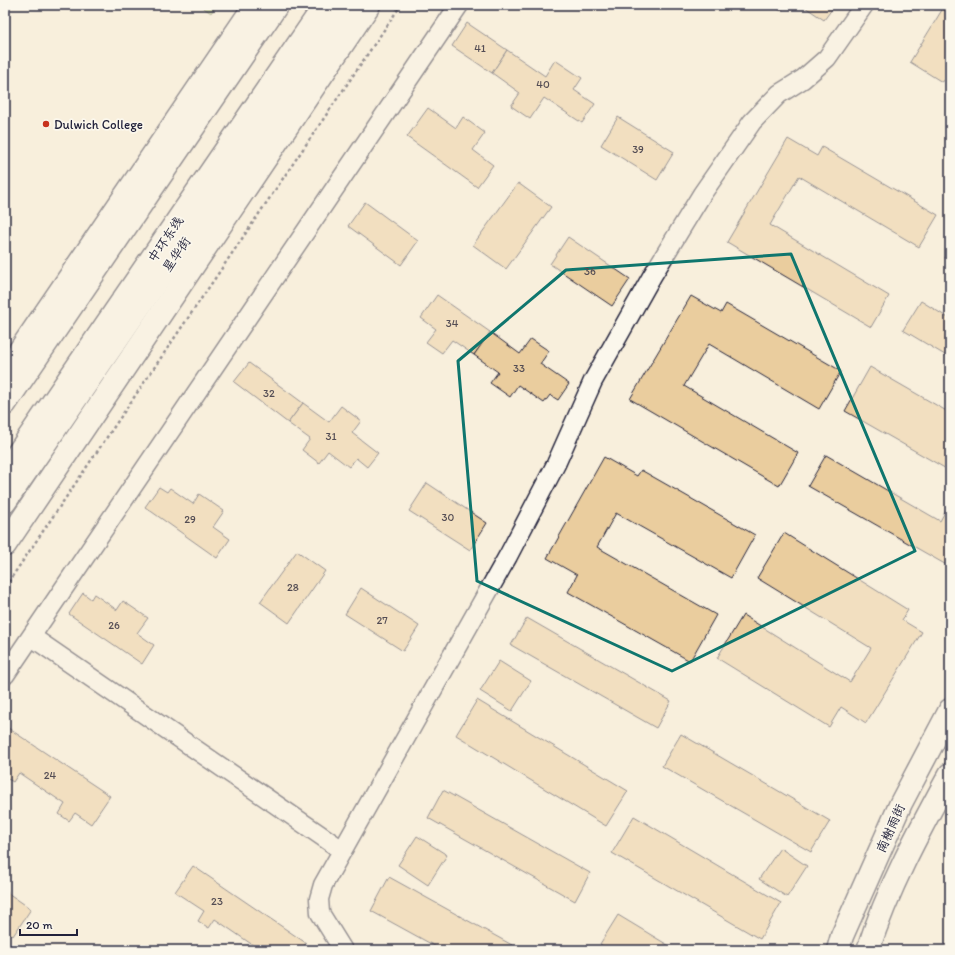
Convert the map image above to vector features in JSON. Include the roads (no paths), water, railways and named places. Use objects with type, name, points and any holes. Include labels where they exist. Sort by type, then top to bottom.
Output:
[{"type":"main road","points":[[5,372],[255,5]]},
{"type":"main road","points":[[5,404],[278,5]]},
{"type":"main road","name":"中环东线","points":[[5,472],[325,5]]},
{"type":"main road","name":"星华街","points":[[5,502],[347,5]]},
{"type":"main road","points":[[5,545],[369,5]]},
{"type":"main road","name":"南榭雨街","points":[[838,950],[845,929],[901,802],[950,710]]},
{"type":"main road","name":"南榭雨街","points":[[868,950],[876,926],[908,853],[950,774]]},
{"type":"street","points":[[5,675],[459,5]]},
{"type":"street","points":[[343,950],[320,913],[319,898],[323,885],[508,556],[556,464],[593,381],[652,276],[702,194],[752,122],[779,94],[803,79],[827,58],[864,5]]},
{"type":"street","points":[[32,637],[342,850]]},
{"type":"place","name":"Dulwich College","points":[[46,124]]}]
